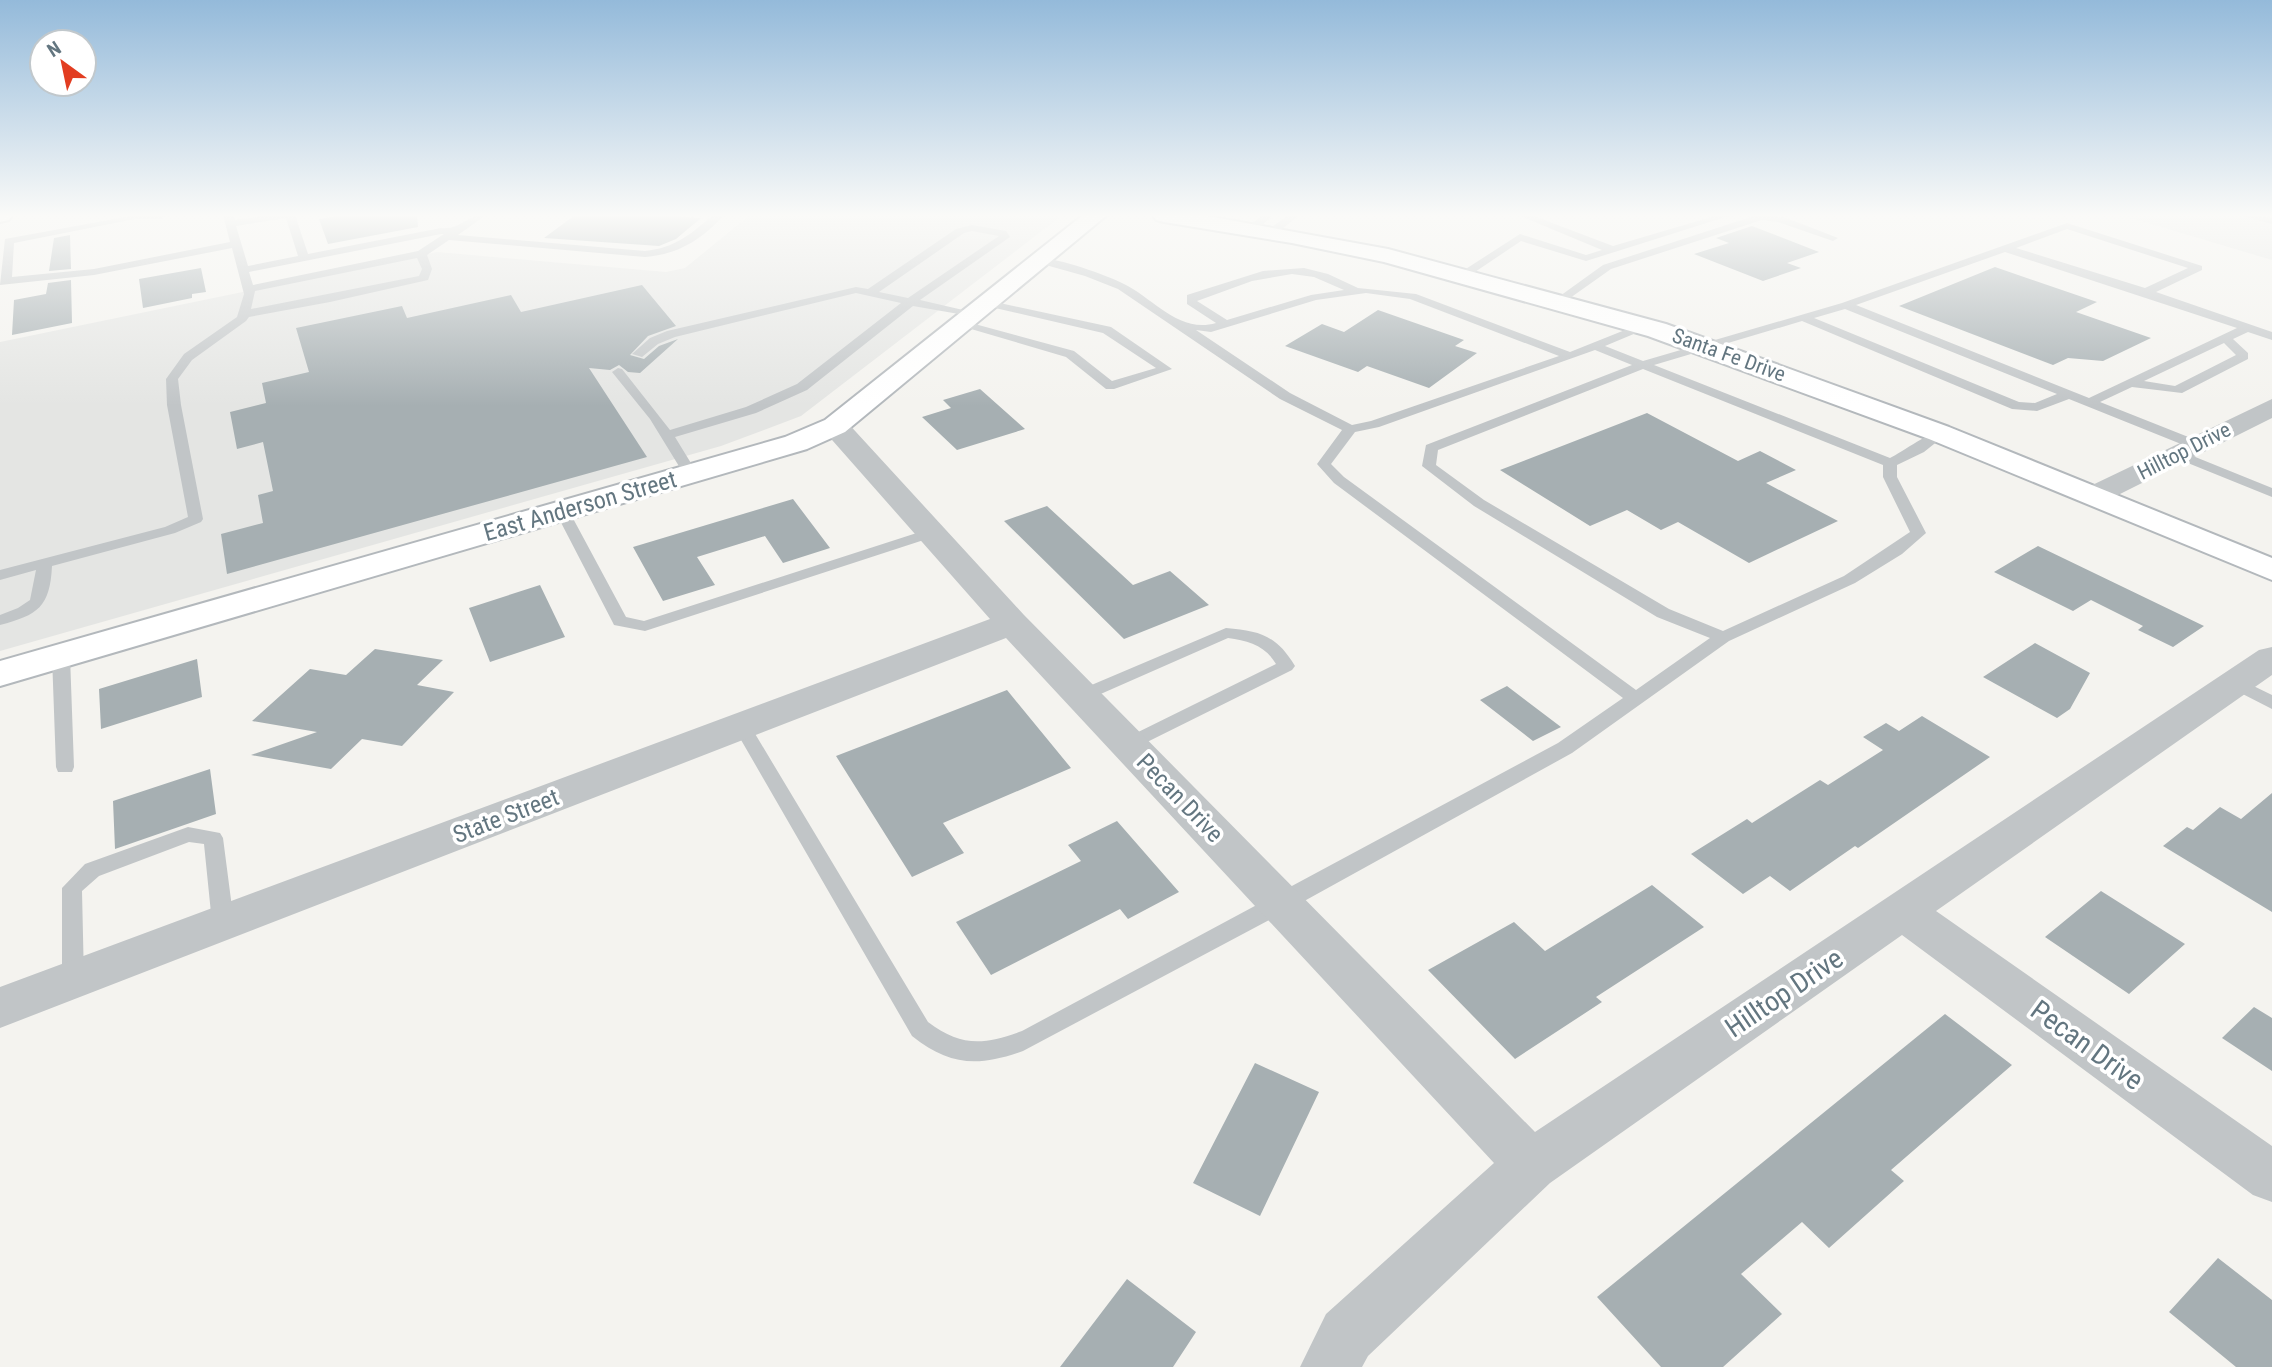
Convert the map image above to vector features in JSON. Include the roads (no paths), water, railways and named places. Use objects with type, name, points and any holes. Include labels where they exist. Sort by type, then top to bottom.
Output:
[{"type":"street","name":"East Anderson Street","points":[[0,674],[796,443],[835,426],[1017,279]]},
{"type":"street","name":"Santa Fe Drive","points":[[1473,279],[1559,301],[1703,345],[1939,433],[2272,569]]},
{"type":"street","name":"Hilltop Drive","points":[[2095,495],[2272,407]]},
{"type":"street","name":"Pecan Drive","points":[[835,426],[1012,623],[1531,1165]]},
{"type":"street","name":"State Street","points":[[0,1008],[1012,623]]},
{"type":"street","name":"Hilltop Drive","points":[[1330,1367],[1347,1335],[1531,1165],[1903,912],[2260,682]]},
{"type":"street","name":"Pecan Drive","points":[[1903,912],[2272,1177]]},
{"type":"lane","points":[[3,282],[32,279]]},
{"type":"lane","points":[[0,575],[170,530],[197,519],[174,405],[172,379],[188,357],[242,319],[249,289],[246,279]]},
{"type":"lane","points":[[249,289],[299,279]]},
{"type":"lane","points":[[244,314],[330,299],[420,279]]},
{"type":"lane","points":[[868,293],[889,279]]},
{"type":"lane","points":[[667,435],[751,411],[802,387],[943,279]]},
{"type":"lane","points":[[1101,279],[1122,287],[1285,396],[1350,429],[1374,424],[1644,326]]},
{"type":"lane","points":[[1226,324],[1191,302],[1191,297],[1255,279]]},
{"type":"lane","points":[[1332,279],[1356,291]]},
{"type":"lane","points":[[1559,301],[1590,279]]},
{"type":"lane","points":[[1723,637],[1663,614],[1479,503],[1429,466],[1431,448],[1645,364],[1846,305],[1919,279]]},
{"type":"lane","points":[[2104,279],[2272,336]]},
{"type":"lane","points":[[2146,292],[2175,279]]},
{"type":"lane","points":[[638,354],[654,341],[671,334],[856,290],[973,314],[1107,330],[1166,369],[1110,386],[1070,354],[973,314]]},
{"type":"lane","points":[[1181,325],[1211,328],[1315,297],[1356,291],[1412,296],[1570,355]]},
{"type":"lane","points":[[1846,305],[2090,402],[2272,493]]},
{"type":"lane","points":[[1804,318],[2017,407],[2037,407],[2069,394]]},
{"type":"lane","points":[[2090,402],[2248,327]]},
{"type":"lane","points":[[2130,383],[2177,390],[2244,356],[2225,338]]},
{"type":"lane","points":[[1595,346],[1890,463],[1919,449],[1939,433]]},
{"type":"lane","points":[[618,372],[667,435],[690,473]]},
{"type":"lane","points":[[1350,429],[1324,464],[1339,480],[1636,699]]},
{"type":"lane","points":[[742,726],[920,1029],[936,1043],[956,1052],[979,1053],[1002,1049],[1030,1038],[1281,904],[1565,748],[1723,637],[1894,555],[1918,533],[1890,477],[1890,463]]},
{"type":"lane","points":[[562,511],[620,621],[645,626],[930,533]]},
{"type":"lane","points":[[0,620],[34,607],[42,597],[44,563]]},
{"type":"lane","points":[[1081,696],[1226,633],[1255,636],[1278,653],[1286,666],[1129,745]]},
{"type":"lane","points":[[61,656],[65,767]]},
{"type":"lane","points":[[73,980],[72,888],[92,870],[188,834],[213,838],[223,923]]}]
